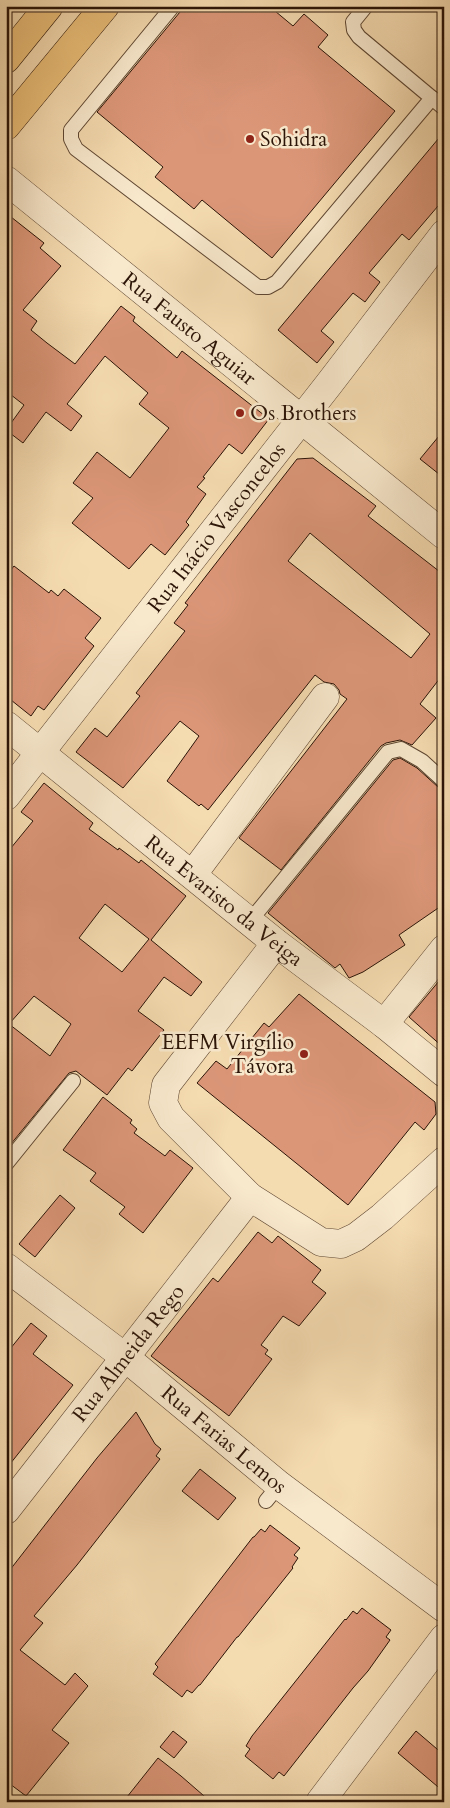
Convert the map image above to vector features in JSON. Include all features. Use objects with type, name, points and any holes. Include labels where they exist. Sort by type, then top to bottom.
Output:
[{"type":"main road","points":[[6,58],[49,6]]},
{"type":"main road","points":[[6,126],[105,6]]},
{"type":"street","name":"Rua Fausto Aguiar","points":[[6,180],[444,535]]},
{"type":"street","name":"Rua Inácio Vasconcelos","points":[[6,796],[300,419],[330,384],[444,234]]},
{"type":"street","points":[[193,874],[325,696]]},
{"type":"street","name":"Rua Evaristo da Veiga","points":[[6,725],[193,874],[276,943],[384,1024],[444,1074]]},
{"type":"street","points":[[276,943],[166,1085],[163,1103],[171,1118],[250,1197],[321,1242],[340,1244],[356,1237],[382,1217],[444,1161]]},
{"type":"street","points":[[384,1024],[444,949]]},
{"type":"street","name":"Rua Almeida Rego","points":[[6,1510],[250,1197]]},
{"type":"street","name":"Rua Farias Lemos","points":[[6,1267],[126,1358],[272,1493],[444,1608]]},
{"type":"street","points":[[320,1802],[444,1638]]},
{"type":"lane","points":[[173,6],[71,130],[71,139],[76,149],[258,287],[268,288],[277,282],[432,98]]},
{"type":"lane","points":[[366,6],[353,22],[354,30],[359,37],[444,108]]},
{"type":"lane","points":[[250,921],[388,752],[401,749],[422,761],[444,781]]},
{"type":"lane","points":[[6,1164],[73,1081]]},
{"type":"building","name":"Sohidra","points":[[182,6],[269,6],[293,26],[304,14],[328,35],[318,47],[395,111],[272,258],[202,200],[194,209],[155,177],[163,167],[97,112],[180,12]]},
{"type":"building","points":[[444,132],[444,199],[409,240],[402,234],[369,273],[380,282],[365,302],[353,293],[321,331],[334,342],[317,363],[278,330]]},
{"type":"building","points":[[6,213],[44,243],[40,248],[61,266],[23,310],[37,321],[31,330],[47,343],[75,364],[121,306],[135,317],[133,321],[177,358],[182,351],[269,419],[242,454],[229,444],[203,477],[205,478],[197,487],[206,494],[186,522],[189,525],[165,555],[151,544],[129,569],[72,523],[93,498],[73,483],[97,452],[130,478],[169,428],[139,404],[148,393],[105,356],[67,404],[82,416],[71,431],[46,412],[23,443],[6,430],[24,405],[6,391]]},
{"type":"building","points":[[444,430],[444,478],[420,459]]},
{"type":"building","points":[[313,458],[376,506],[368,516],[444,575],[444,673],[420,704],[436,718],[412,745],[400,740],[381,746],[281,870],[239,838],[347,699],[340,694],[334,684],[324,682],[315,675],[208,810],[201,804],[199,806],[167,781],[199,736],[180,721],[123,788],[76,752],[95,728],[107,737],[140,696],[136,693],[185,631],[174,623],[188,605],[185,603],[297,459]],"holes":[[[310,533],[430,634],[411,658],[288,561]]]},
{"type":"building","points":[[14,566],[49,593],[51,590],[58,596],[64,589],[101,618],[85,638],[94,646],[44,710],[38,706],[31,716],[6,696],[6,576]]},
{"type":"building","points":[[400,758],[417,768],[444,790],[444,904],[399,935],[405,945],[363,972],[349,978],[340,964],[335,968],[268,913],[393,760]]},
{"type":"building","points":[[44,783],[93,823],[89,829],[139,863],[141,860],[186,896],[151,940],[202,982],[191,996],[164,977],[138,1011],[164,1030],[132,1071],[128,1068],[107,1095],[76,1071],[69,1073],[6,1150],[6,854],[33,821],[21,812]],"holes":[[[105,904],[149,939],[122,972],[79,938]],[[34,996],[71,1024],[50,1056],[9,1024]]]},
{"type":"building","points":[[444,975],[444,1048],[409,1017]]},
{"type":"building","name":"EEFM Virgílio Távora","points":[[299,994],[435,1102],[436,1114],[424,1130],[415,1122],[348,1205],[197,1083],[216,1061],[227,1069],[264,1023],[269,1027]]},
{"type":"building","points":[[103,1097],[132,1120],[130,1123],[137,1129],[134,1133],[165,1156],[170,1150],[193,1168],[143,1233],[119,1214],[125,1207],[90,1181],[96,1173],[63,1150]]},
{"type":"building","points":[[60,1195],[75,1208],[35,1257],[19,1244]]},
{"type":"building","points":[[258,1232],[272,1243],[278,1236],[321,1270],[312,1282],[326,1293],[299,1326],[283,1316],[261,1345],[268,1350],[265,1354],[272,1359],[229,1416],[151,1356],[213,1278],[218,1282]]},
{"type":"building","points":[[31,1323],[47,1336],[33,1354],[73,1385],[6,1469],[6,1354]]},
{"type":"building","points":[[136,1412],[155,1444],[161,1449],[156,1456],[160,1459],[77,1565],[34,1616],[43,1623],[20,1650],[65,1685],[75,1673],[88,1686],[52,1730],[69,1743],[26,1796],[6,1781],[6,1575],[97,1458]]},
{"type":"building","points":[[200,1469],[236,1498],[218,1520],[182,1491]]},
{"type":"building","points":[[270,1525],[300,1548],[294,1555],[298,1558],[293,1568],[200,1685],[192,1693],[187,1690],[182,1697],[153,1674],[158,1667],[155,1664],[253,1537],[261,1529],[265,1532]]},
{"type":"building","points":[[362,1608],[391,1630],[386,1637],[390,1640],[368,1671],[284,1776],[279,1772],[273,1779],[245,1756],[250,1749],[246,1746],[345,1619],[353,1611],[357,1614]]},
{"type":"building","points":[[173,1731],[187,1742],[174,1758],[160,1747]]},
{"type":"building","points":[[416,1731],[444,1755],[444,1792],[398,1753]]},
{"type":"building","points":[[158,1758],[181,1776],[211,1802],[123,1802]]},
{"type":"place","name":"Sohidra","points":[[250,139]]},
{"type":"place","name":"Os Brothers","points":[[240,413]]},
{"type":"place","name":"EEFM Virgílio Távora","points":[[304,1054]]}]
